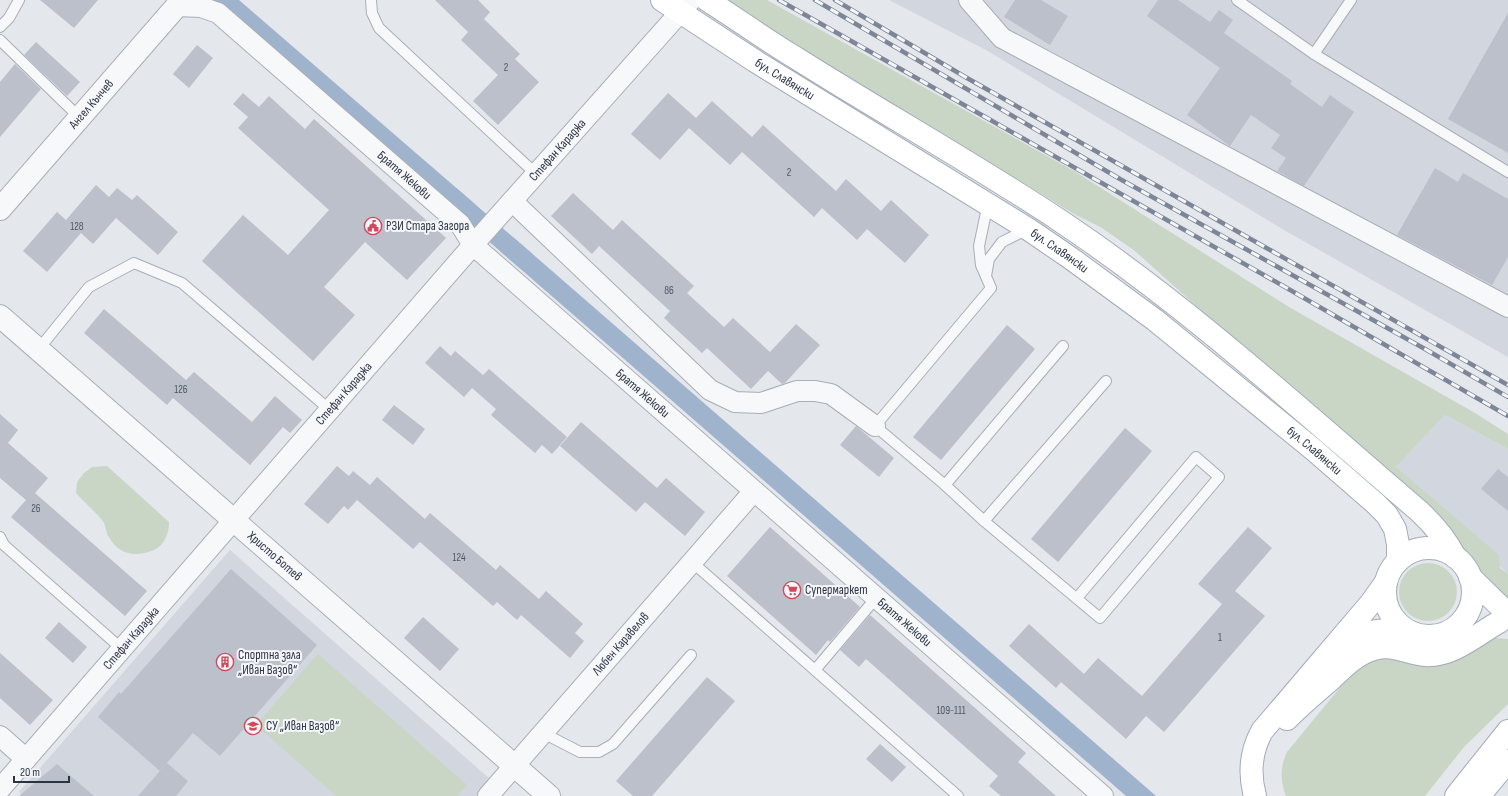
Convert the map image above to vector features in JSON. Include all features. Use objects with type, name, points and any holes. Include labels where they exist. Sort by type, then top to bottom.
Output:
[{"type":"main road","name":"бул. Славянски","points":[[662,0],[686,6],[755,62],[886,143],[988,203],[1069,257],[1155,320],[1314,450],[1375,503],[1387,515],[1395,529],[1398,544],[1398,561]]},
{"type":"main road","name":"бул. Славянски","points":[[707,0],[794,58],[921,134],[1059,220],[1142,279],[1246,362],[1419,511],[1442,535],[1455,557]]},
{"type":"main road","points":[[1255,796],[1252,782],[1252,762],[1257,740],[1262,731],[1371,603],[1386,582],[1391,570],[1398,561],[1407,554],[1423,548],[1440,550],[1455,557],[1463,564],[1470,577],[1505,620]]},
{"type":"main road","points":[[1271,796],[1266,769],[1269,746],[1273,736],[1342,653],[1361,636],[1373,631],[1382,630],[1430,636],[1445,633],[1452,629],[1463,620],[1470,606],[1472,592],[1470,577]]},
{"type":"main road","points":[[1386,582],[1386,600],[1393,618],[1403,627],[1415,634]]},
{"type":"main road","points":[[1452,629],[1480,622],[1505,620]]},
{"type":"main road","points":[[1287,719],[1348,664],[1366,652],[1382,647],[1405,650],[1425,655],[1442,654],[1457,648],[1505,620]]},
{"type":"main road","points":[[1456,796],[1508,731]]},
{"type":"main road","points":[[1479,796],[1508,761]]},
{"type":"street","points":[[970,0],[1002,38],[1508,307]]},
{"type":"street","name":"Ангел Кънчев","points":[[0,209],[180,3]]},
{"type":"street","name":"Братя Жекови","points":[[180,3],[201,7],[218,13],[460,224],[754,491],[1103,796]]},
{"type":"street","name":"Стефан Караджа","points":[[0,789],[496,219],[686,6]]},
{"type":"street","points":[[512,201],[710,390],[735,402],[761,402],[797,391],[815,391],[831,394],[875,426]]},
{"type":"street","name":"Христо Ботев","points":[[0,316],[549,796]]},
{"type":"street","name":"Любен Каравелов","points":[[488,796],[754,491]]},
{"type":"street","points":[[0,736],[26,759]]},
{"type":"lane","points":[[0,27],[9,18],[19,0]]},
{"type":"lane","points":[[371,0],[372,13],[379,28],[536,174]]},
{"type":"lane","points":[[1236,0],[1314,54],[1508,172]]},
{"type":"lane","points":[[1314,54],[1352,0]]},
{"type":"lane","points":[[0,40],[80,118]]},
{"type":"lane","points":[[988,203],[979,246],[981,265],[991,288],[875,426],[945,485],[984,521],[1100,618],[1219,477],[1196,457],[1077,598]]},
{"type":"lane","points":[[986,276],[989,260],[1002,242],[1028,229]]},
{"type":"lane","points":[[38,350],[89,287],[134,263],[182,283],[330,410]]},
{"type":"lane","points":[[945,485],[1063,346]]},
{"type":"lane","points":[[984,521],[1106,381]]},
{"type":"lane","points":[[0,536],[4,545],[122,649]]},
{"type":"lane","points":[[692,562],[958,796]]},
{"type":"lane","points":[[815,670],[876,598]]},
{"type":"lane","points":[[543,733],[580,752],[599,752],[613,744],[691,655]]},
{"type":"shaded area","points":[[889,0],[1508,0],[1508,357],[1284,230],[986,50]]},
{"type":"shaded area","points":[[1445,415],[1508,449],[1508,574],[1396,467]]},
{"type":"shaded area","name":"СУ „Иван Вазов“","points":[[230,550],[491,780],[477,796],[24,796],[19,792]]},
{"type":"green space","points":[[723,0],[767,0],[1074,171],[1289,307],[1475,413],[1508,434],[1508,449],[1445,415],[1396,467],[1499,555],[1500,568],[1508,574],[1508,602],[1481,577],[1474,561],[1462,548],[1436,512],[1292,386],[1214,322],[1135,251],[1102,228],[1074,214],[855,84]]},
{"type":"green space","points":[[107,466],[169,522],[166,538],[158,548],[141,554],[135,554],[118,548],[108,535],[102,520],[76,493],[77,482],[84,473],[92,467]]},
{"type":"green space","points":[[1428,563],[1439,565],[1452,576],[1455,581],[1457,592],[1455,603],[1444,616],[1439,619],[1428,621],[1417,619],[1404,608],[1401,603],[1399,592],[1401,581],[1412,568],[1417,565]]},
{"type":"green space","points":[[1496,638],[1508,639],[1508,704],[1464,747],[1425,796],[1286,796],[1283,784],[1282,768],[1287,752],[1352,673],[1371,661],[1383,658]]},
{"type":"green space","points":[[318,654],[467,785],[457,796],[336,796],[256,725]]},
{"type":"water","points":[[212,0],[239,0],[476,205],[465,218]]},
{"type":"water","points":[[513,237],[1156,796],[1126,796],[500,251]]},
{"type":"building","points":[[40,0],[98,0],[74,28]]},
{"type":"building","points":[[435,0],[478,0],[490,12],[484,19],[520,54],[515,59],[539,82],[498,125],[473,101],[498,75],[461,40],[468,32]]},
{"type":"building","points":[[1015,0],[1041,0],[1068,16],[1050,45],[1004,17]]},
{"type":"building","points":[[1158,0],[1178,0],[1210,22],[1219,10],[1233,20],[1224,33],[1292,81],[1290,84],[1322,107],[1330,95],[1354,112],[1304,186],[1277,171],[1286,158],[1271,148],[1280,135],[1251,115],[1230,146],[1187,115],[1220,68],[1147,16]]},
{"type":"building","points":[[1508,13],[1508,153],[1448,119]]},
{"type":"building","points":[[36,42],[80,82],[67,96],[24,55]]},
{"type":"building","points":[[197,45],[213,58],[189,88],[173,74]]},
{"type":"building","points":[[15,64],[41,89],[0,137],[0,82]]},
{"type":"building","name":"РЗИ Стара Загора","points":[[243,93],[259,107],[269,96],[305,129],[314,119],[446,238],[407,280],[365,242],[324,287],[355,315],[313,361],[202,261],[243,215],[288,255],[329,210],[238,128],[248,117],[233,104]]},
{"type":"building","points":[[668,93],[696,118],[712,101],[752,137],[763,125],[836,191],[846,179],[881,211],[891,200],[929,235],[905,263],[867,229],[857,240],[822,208],[814,217],[742,152],[730,165],[689,128],[660,160],[631,134]]},
{"type":"building","points":[[1435,168],[1458,182],[1463,173],[1508,199],[1508,257],[1492,285],[1397,235]]},
{"type":"building","points":[[96,185],[109,197],[117,188],[132,200],[137,195],[178,232],[158,255],[116,218],[93,244],[81,233],[47,272],[23,251],[57,212],[66,220]]},
{"type":"building","points":[[573,193],[613,230],[622,220],[694,286],[687,293],[724,327],[733,318],[770,352],[796,324],[820,345],[785,383],[782,384],[768,371],[751,389],[707,348],[702,353],[664,318],[670,311],[599,246],[592,254],[551,216]]},
{"type":"building","points":[[104,309],[186,380],[194,372],[252,422],[275,396],[302,420],[290,433],[283,427],[250,465],[173,398],[167,405],[84,333]]},
{"type":"building","points":[[1007,325],[1035,349],[941,460],[913,437]]},
{"type":"building","points":[[440,346],[451,356],[455,351],[483,375],[489,369],[567,437],[552,454],[542,445],[535,453],[491,415],[496,409],[472,388],[464,397],[425,363]]},
{"type":"building","points":[[394,405],[425,429],[413,445],[382,420]]},
{"type":"building","points":[[0,414],[18,430],[8,443],[48,478],[35,493],[147,591],[125,616],[11,517],[26,500],[0,478]]},
{"type":"building","points":[[581,422],[657,488],[666,478],[705,512],[685,536],[645,502],[636,512],[560,446]]},
{"type":"building","points":[[856,426],[894,458],[879,477],[840,445]]},
{"type":"building","points":[[1125,428],[1152,451],[1058,562],[1031,539]]},
{"type":"building","points":[[337,466],[349,476],[353,471],[370,485],[377,477],[425,519],[430,513],[496,570],[500,565],[539,599],[546,591],[583,624],[575,633],[584,641],[570,658],[521,615],[517,620],[497,602],[493,606],[420,542],[413,549],[357,500],[348,510],[344,506],[328,524],[304,504]]},
{"type":"building","points":[[1498,469],[1508,477],[1508,511],[1481,489]]},
{"type":"building","name":"Супермаркет","points":[[770,527],[860,607],[830,642],[828,640],[816,655],[727,576]]},
{"type":"building","points":[[1248,527],[1272,548],[1235,591],[1265,616],[1164,732],[1146,716],[1126,739],[1061,682],[1056,688],[1009,646],[1029,624],[1084,674],[1098,658],[1142,696],[1222,604],[1198,584]]},
{"type":"building","name":"Спортна зала „Иван Вазов“","points":[[231,569],[317,645],[220,756],[193,733],[160,771],[98,717],[119,692],[121,694]]},
{"type":"building","points":[[870,615],[1026,753],[1018,762],[1056,796],[1001,796],[989,786],[998,776],[866,659],[859,667],[840,650]]},
{"type":"building","points":[[423,617],[459,649],[440,671],[404,638]]},
{"type":"building","points":[[59,622],[87,647],[73,663],[45,638]]},
{"type":"building","points":[[0,653],[53,700],[30,725],[0,698]]},
{"type":"building","points":[[707,677],[735,701],[652,796],[633,796],[616,781]]},
{"type":"building","points":[[880,744],[906,767],[892,782],[866,759]]},
{"type":"building","points":[[167,763],[188,781],[176,796],[138,796]]},
{"type":"building","points":[[57,764],[94,796],[19,796]]},
{"type":"waterway","points":[[451,196],[526,261]]},
{"type":"railway","points":[[779,0],[1285,287],[1508,416]]},
{"type":"railway","points":[[815,0],[1120,179],[1508,397]]},
{"type":"railway","points":[[835,0],[967,78],[1508,385]]},
{"type":"place","name":"РЗИ Стара Загора","points":[[373,226]]},
{"type":"place","name":"Супермаркет","points":[[792,590]]},
{"type":"place","name":"Спортна зала „Иван Вазов“","points":[[225,662]]},
{"type":"place","name":"СУ „Иван Вазов“","points":[[253,726]]}]
